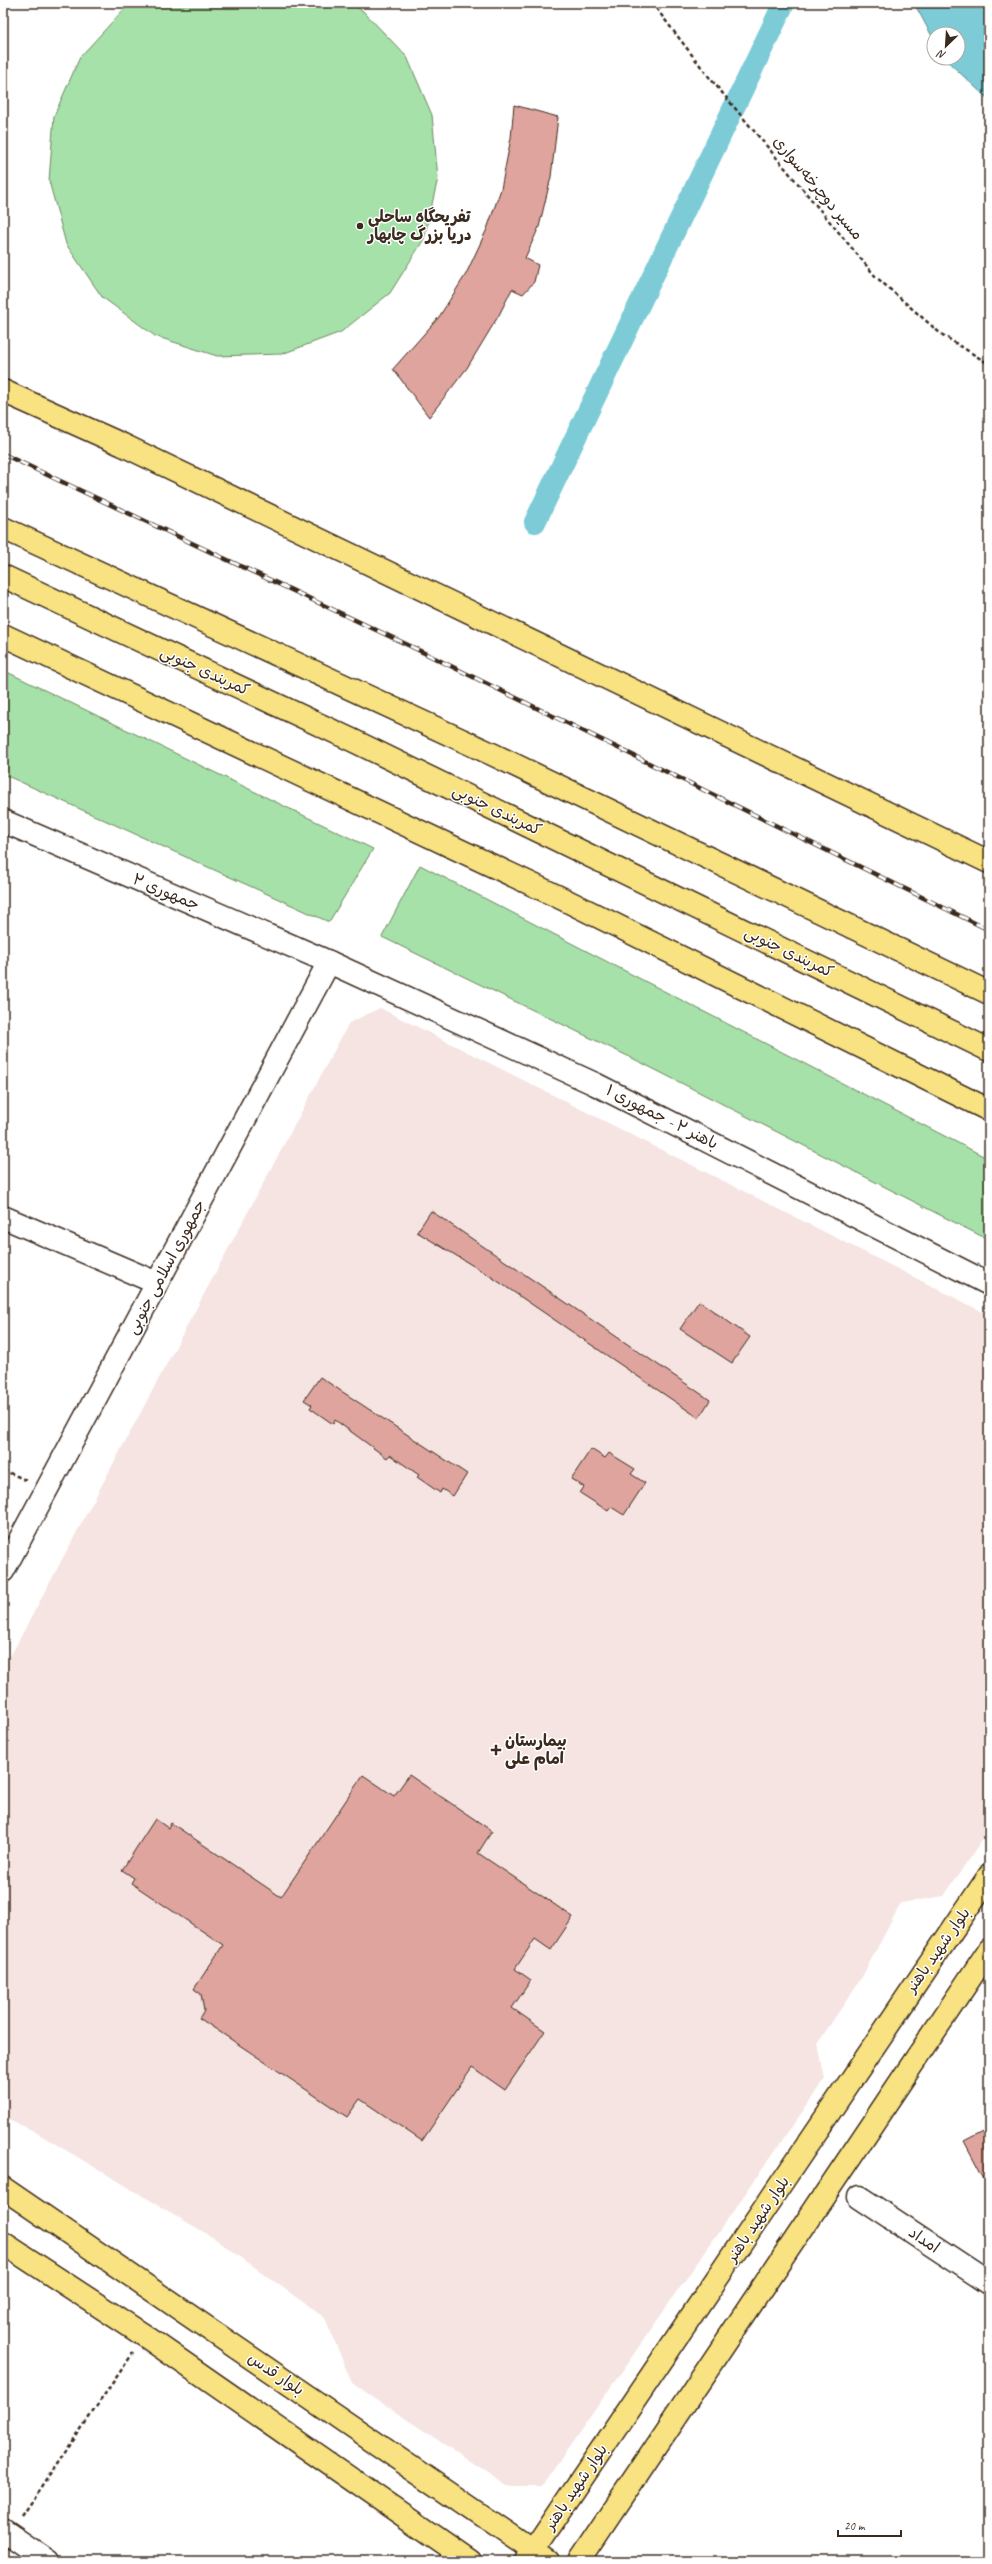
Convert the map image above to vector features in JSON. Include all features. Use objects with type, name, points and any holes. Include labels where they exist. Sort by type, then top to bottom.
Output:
[{"type":"main road","points":[[3,391],[130,448],[989,862]]},
{"type":"main road","points":[[3,528],[494,755],[989,993]]},
{"type":"main road","name":"کمربندی جنوبی","points":[[3,576],[354,741],[989,1050]]},
{"type":"main road","points":[[3,635],[563,899],[989,1110]]},
{"type":"main road","name":"بلوار شهید باهنر","points":[[536,2557],[989,1876]]},
{"type":"main road","points":[[579,2561],[989,1950]]},
{"type":"main road","name":"بلوار قدس","points":[[3,2188],[536,2557]]},
{"type":"main road","points":[[3,2243],[145,2336],[469,2561]]},
{"type":"street","name":"جمهوری ۲","points":[[3,821],[329,962]]},
{"type":"street","name":"جمهوری اسلامی جنوبی","points":[[3,1571],[329,962]]},
{"type":"street","name":"باهنر ۲ - جمهوری ۱","points":[[329,962],[596,1084],[989,1284]]},
{"type":"street","points":[[3,1217],[157,1282]]},
{"type":"street","name":"امداد","points":[[859,2197],[989,2283]]},
{"type":"street","points":[[5,2536],[48,2561]]},
{"type":"path","name":"مسیر دوچرخه‌سواری","points":[[652,3],[709,77],[876,277],[941,334],[989,364]]},
{"type":"path","points":[[3,1470],[47,1489]]},
{"type":"path","points":[[5,2536],[145,2336]]},
{"type":"shaded area","name":"بیمارستان امام علی","points":[[380,1008],[989,1315],[989,1829],[944,1896],[901,1903],[862,1977],[818,2043],[825,2079],[542,2486],[507,2486],[352,2383],[325,2318],[217,2240],[32,2130],[3,2118],[3,1670],[349,1023]]},
{"type":"green space","points":[[136,3],[349,3],[363,11],[407,57],[432,115],[438,178],[424,239],[390,293],[341,332],[282,354],[217,356],[155,336],[102,297],[66,244],[49,181],[54,116],[80,57],[124,9]]},
{"type":"green space","points":[[3,670],[373,849],[329,922],[3,774]]},
{"type":"green space","points":[[420,865],[989,1159],[989,1240],[638,1061],[382,937]]},
{"type":"water","points":[[914,3],[989,3],[989,100],[953,66],[966,66],[966,26],[926,26]]},
{"type":"building","points":[[514,105],[558,117],[551,177],[539,227],[525,258],[538,265],[534,282],[523,294],[512,289],[499,315],[467,368],[429,417],[393,369],[439,317],[466,274],[487,229],[501,189],[511,138]]},
{"type":"building","points":[[431,1211],[710,1400],[699,1418],[490,1276],[417,1232]]},
{"type":"building","points":[[699,1301],[750,1337],[732,1363],[680,1329]]},
{"type":"building","points":[[320,1377],[467,1474],[453,1496],[442,1489],[440,1493],[417,1477],[419,1475],[390,1455],[387,1458],[335,1420],[333,1424],[310,1408],[312,1405],[304,1400]]},
{"type":"building","points":[[591,1449],[605,1458],[609,1453],[635,1469],[631,1474],[645,1483],[624,1515],[611,1507],[608,1511],[580,1493],[584,1487],[571,1479]]},
{"type":"building","points":[[363,1775],[394,1796],[409,1775],[492,1831],[478,1853],[573,1917],[551,1950],[535,1939],[515,1969],[531,1980],[512,2008],[545,2031],[505,2090],[472,2067],[422,2141],[360,2099],[347,2117],[199,2018],[204,2011],[201,1994],[194,1989],[223,1945],[131,1883],[134,1878],[122,1870],[155,1819],[168,1828],[171,1823],[281,1897]]},
{"type":"building","points":[[989,2128],[989,2188],[964,2141]]},
{"type":"waterway","points":[[535,522],[784,3]]},
{"type":"railway","points":[[3,454],[408,645],[989,930]]},
{"type":"place","name":"تفریحگاه ساحلی دریا بزرگ چابهار","points":[[360,226]]},
{"type":"place","name":"بیمارستان امام علی","points":[[496,1750]]}]
